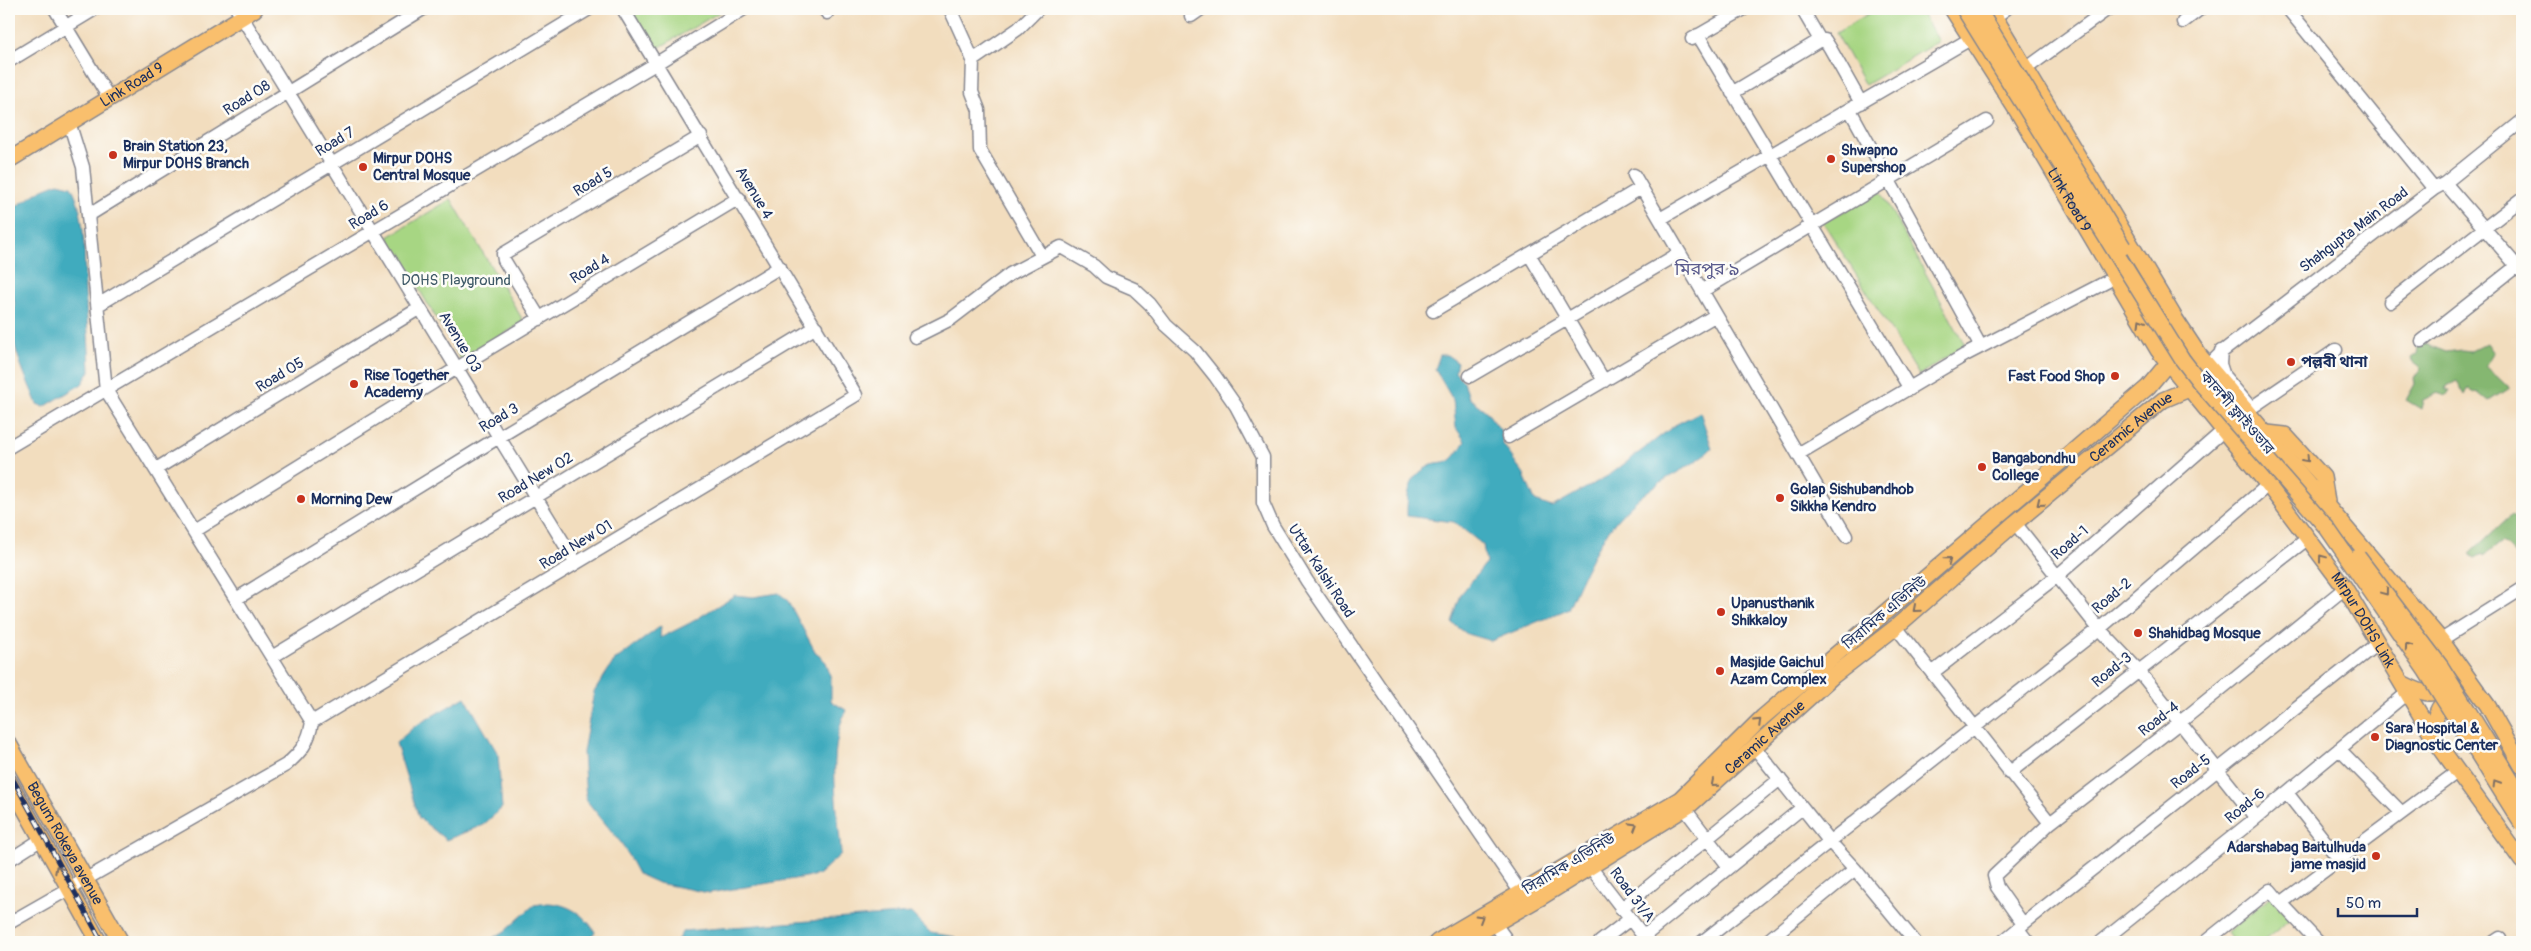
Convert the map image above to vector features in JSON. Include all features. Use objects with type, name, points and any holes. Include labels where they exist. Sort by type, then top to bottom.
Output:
[{"type":"main road","name":"Link Road 9","points":[[1952,9],[1972,38],[2114,278],[2168,363],[2188,389]]},
{"type":"main road","points":[[1964,9],[2182,359],[2198,381],[2327,528],[2426,671],[2522,824]]},
{"type":"main road","name":"কালশী ফ্লাইওভার","points":[[1978,9],[2180,344],[2206,379],[2332,522],[2387,594],[2441,667],[2522,798]]},
{"type":"main road","name":"Link Road 9","points":[[9,160],[245,11]]},
{"type":"main road","name":"Link Road 9","points":[[1997,12],[2027,68],[2176,320],[2203,360]]},
{"type":"main road","points":[[2203,360],[2268,433],[2441,640],[2488,706],[2522,766]]},
{"type":"main road","name":"সিরামিক এভিনিউ","points":[[1437,942],[1680,799],[1763,717],[2148,387],[2168,363]]},
{"type":"main road","name":"Mirpur DOHS Link","points":[[2188,389],[2268,485],[2345,588],[2438,743],[2522,861]]},
{"type":"main road","name":"Ceramic Avenue","points":[[1538,899],[1685,809],[1833,676],[1896,627],[2015,523],[2163,400],[2188,389]]},
{"type":"main road","points":[[2405,688],[2429,694],[2446,687],[2453,679],[2450,653]]},
{"type":"main road","points":[[2438,743],[2434,716],[2446,702],[2464,697],[2488,706]]},
{"type":"main road","name":"Begum Rokeya avenue","points":[[9,744],[121,942]]},
{"type":"main road","name":"Begum Rokeya avenue","points":[[9,781],[99,942]]},
{"type":"main road","name":"সিরামিক এভিনিউ","points":[[1463,942],[1538,899]]},
{"type":"street","points":[[55,9],[109,98]]},
{"type":"street","points":[[9,61],[95,9]]},
{"type":"street","name":"Road 08","points":[[89,214],[423,9]]},
{"type":"street","name":"Road 7","points":[[98,304],[331,162],[589,9]]},
{"type":"street","name":"Avenue 4","points":[[623,9],[739,198],[856,395]]},
{"type":"street","name":"Road 6","points":[[9,447],[374,232],[744,9]]},
{"type":"street","points":[[915,337],[951,319],[1010,274],[1042,256],[980,150],[979,110],[972,92],[973,60],[950,9]]},
{"type":"street","points":[[973,60],[1018,29],[1038,9]]},
{"type":"street","points":[[1744,9],[1694,37],[1732,93],[1810,226],[1910,389]]},
{"type":"street","points":[[1802,9],[1820,40],[1824,40],[1830,48],[1862,103]]},
{"type":"street","points":[[2027,68],[2108,9]]},
{"type":"street","points":[[2183,22],[2200,9]]},
{"type":"street","points":[[2288,9],[2440,186],[2484,228],[2520,267],[2422,341]]},
{"type":"street","name":"Avenue 03","points":[[245,11],[288,92],[576,563]]},
{"type":"street","points":[[1660,220],[1972,38]]},
{"type":"street","points":[[1732,93],[1820,40]]},
{"type":"street","points":[[1850,110],[1981,347]]},
{"type":"street","points":[[1702,291],[1988,121]]},
{"type":"street","name":"Shahgupta Main Road","points":[[2203,360],[2223,351],[2440,186],[2522,121]]},
{"type":"street","points":[[9,923],[86,881],[286,765],[302,751],[310,735],[312,722],[106,390],[83,167],[69,122]]},
{"type":"street","name":"Road 5","points":[[540,319],[503,254],[701,136]]},
{"type":"street","points":[[1634,175],[1846,536]]},
{"type":"street","points":[[1433,311],[1642,188]]},
{"type":"street","name":"Road 4","points":[[194,531],[457,368],[739,198]]},
{"type":"street","points":[[2390,302],[2522,199]]},
{"type":"street","name":"Uttar Kalshi Road","points":[[1042,256],[1061,247],[1094,266],[1106,277],[1134,289],[1150,304],[1166,325],[1195,351],[1236,406],[1263,457],[1262,503],[1273,526],[1307,581],[1521,893]]},
{"type":"street","points":[[1470,376],[1680,253]]},
{"type":"street","points":[[1529,254],[1604,381]]},
{"type":"street","name":"Road 3","points":[[236,599],[499,436],[780,267]]},
{"type":"street","points":[[1798,454],[1981,347],[2114,278]]},
{"type":"street","name":"Road 05","points":[[156,469],[420,308]]},
{"type":"street","points":[[1508,438],[1716,315]]},
{"type":"street","name":"Road New 02","points":[[272,657],[816,328]]},
{"type":"street","points":[[2223,351],[2220,364],[2224,376],[2251,408],[2336,350]]},
{"type":"street","name":"Road New 01","points":[[312,722],[856,395]]},
{"type":"street","name":"Road-1","points":[[1932,673],[2056,576],[2224,430]]},
{"type":"street","name":"Road-2","points":[[1702,942],[2099,629],[2268,485]]},
{"type":"street","points":[[2015,523],[2099,629],[2138,670],[2256,818]]},
{"type":"street","name":"Road-3","points":[[2010,773],[2138,670],[2307,539]]},
{"type":"street","name":"Road-4","points":[[2021,927],[1996,887],[1994,876],[2050,823],[2179,723],[2345,588]]},
{"type":"street","points":[[2441,640],[2522,589]]},
{"type":"street","points":[[1896,627],[2050,823]]},
{"type":"street","name":"Road-5","points":[[2002,942],[2378,643]]},
{"type":"street","name":"Road-6","points":[[2101,942],[2287,793],[2339,749],[2405,688]]},
{"type":"street","points":[[1755,748],[1830,842],[1855,869],[1908,940]]},
{"type":"street","points":[[2339,749],[2401,812]]},
{"type":"street","points":[[2281,903],[2457,772]]},
{"type":"street","points":[[1600,942],[1626,914],[1709,839],[1780,779]]},
{"type":"street","points":[[2287,793],[2339,859]]},
{"type":"street","points":[[1646,940],[1729,867],[1802,808]]},
{"type":"street","points":[[1685,809],[1729,867]]},
{"type":"street","points":[[9,860],[42,839]]},
{"type":"street","name":"Road 31/A","points":[[1590,868],[1646,940]]},
{"type":"street","points":[[1766,942],[1855,869]]},
{"type":"street","points":[[2205,942],[2270,890],[2318,942]]},
{"type":"street","points":[[1495,924],[1505,941]]},
{"type":"street","points":[[2021,927],[2028,942]]},
{"type":"green space","points":[[628,9],[725,9],[655,50]]},
{"type":"green space","points":[[1876,9],[1919,9],[1939,41],[1865,85],[1836,33]]},
{"type":"green space","points":[[1881,192],[1965,345],[1919,375],[1823,222]]},
{"type":"green space","name":"DOHS Playground","points":[[451,199],[524,322],[461,360],[388,237]]},
{"type":"green space","points":[[2423,343],[2446,352],[2471,351],[2487,343],[2494,353],[2486,366],[2509,388],[2489,401],[2477,391],[2475,393],[2468,389],[2465,395],[2457,381],[2447,386],[2446,390],[2450,390],[2446,396],[2437,393],[2423,400],[2421,409],[2406,400],[2415,384],[2414,378],[2421,369],[2412,362],[2411,358],[2417,354],[2418,347]]},
{"type":"green space","points":[[2511,515],[2522,524],[2522,562],[2502,542],[2484,556],[2483,554],[2475,558],[2469,554]]},
{"type":"green space","points":[[2273,895],[2291,919],[2262,942],[2234,942],[2227,933]]},
{"type":"water","points":[[58,183],[71,186],[80,210],[90,371],[82,384],[44,407],[37,404],[21,365],[13,335],[14,298],[9,291],[9,211],[43,189]]},
{"type":"water","points":[[1440,355],[1447,355],[1457,362],[1455,372],[1464,382],[1469,398],[1486,411],[1501,431],[1503,444],[1524,475],[1535,501],[1552,507],[1611,474],[1675,425],[1700,412],[1712,448],[1699,459],[1655,486],[1624,512],[1612,526],[1593,556],[1568,609],[1491,641],[1467,634],[1452,623],[1461,594],[1486,563],[1483,545],[1454,522],[1407,516],[1410,486],[1418,474],[1432,465],[1451,460],[1465,441],[1456,428],[1453,400],[1435,369]]},
{"type":"water","points":[[779,593],[788,601],[816,653],[826,662],[831,679],[831,701],[846,710],[836,745],[835,763],[841,854],[818,875],[709,893],[658,883],[638,874],[622,844],[586,800],[583,752],[594,692],[614,661],[661,626],[660,638],[690,623],[735,595],[753,597]]},
{"type":"water","points":[[465,697],[498,754],[502,808],[483,825],[446,840],[419,818],[396,743],[415,726]]},
{"type":"water","points":[[548,903],[563,906],[576,912],[586,920],[595,932],[586,942],[486,942],[505,931],[534,905]]},
{"type":"water","points":[[911,913],[931,933],[956,937],[956,942],[676,942],[683,931]]},
{"type":"railway","points":[[9,772],[102,942]]},
{"type":"place","name":"Brain Station 23, Mirpur DOHS Branch","points":[[113,155]]},
{"type":"place","name":"Shwapno Supershop","points":[[1831,159]]},
{"type":"place","name":"Mirpur DOHS Central Mosque","points":[[363,167]]},
{"type":"place","name":"পল্লবী থানা","points":[[2291,362]]},
{"type":"place","name":"Fast Food Shop","points":[[2115,376]]},
{"type":"place","name":"Rise Together Academy","points":[[354,384]]},
{"type":"place","name":"Bangabondhu College","points":[[1982,467]]},
{"type":"place","name":"Golap Sishubandhob Sikkha Kendro","points":[[1780,498]]},
{"type":"place","name":"Morning Dew","points":[[301,499]]},
{"type":"place","name":"Upanusthanik Shikkaloy","points":[[1721,612]]},
{"type":"place","name":"Shahidbag Mosque","points":[[2138,633]]},
{"type":"place","name":"Masjide Gaichul Azam Complex","points":[[1720,671]]},
{"type":"place","name":"Sara Hospital & Diagnostic Center","points":[[2375,737]]},
{"type":"place","name":"Adarshabag Baitulhuda jame masjid","points":[[2376,856]]},
{"type":"district","name":"মিরপুর ৯","points":[[1707,269]]}]
